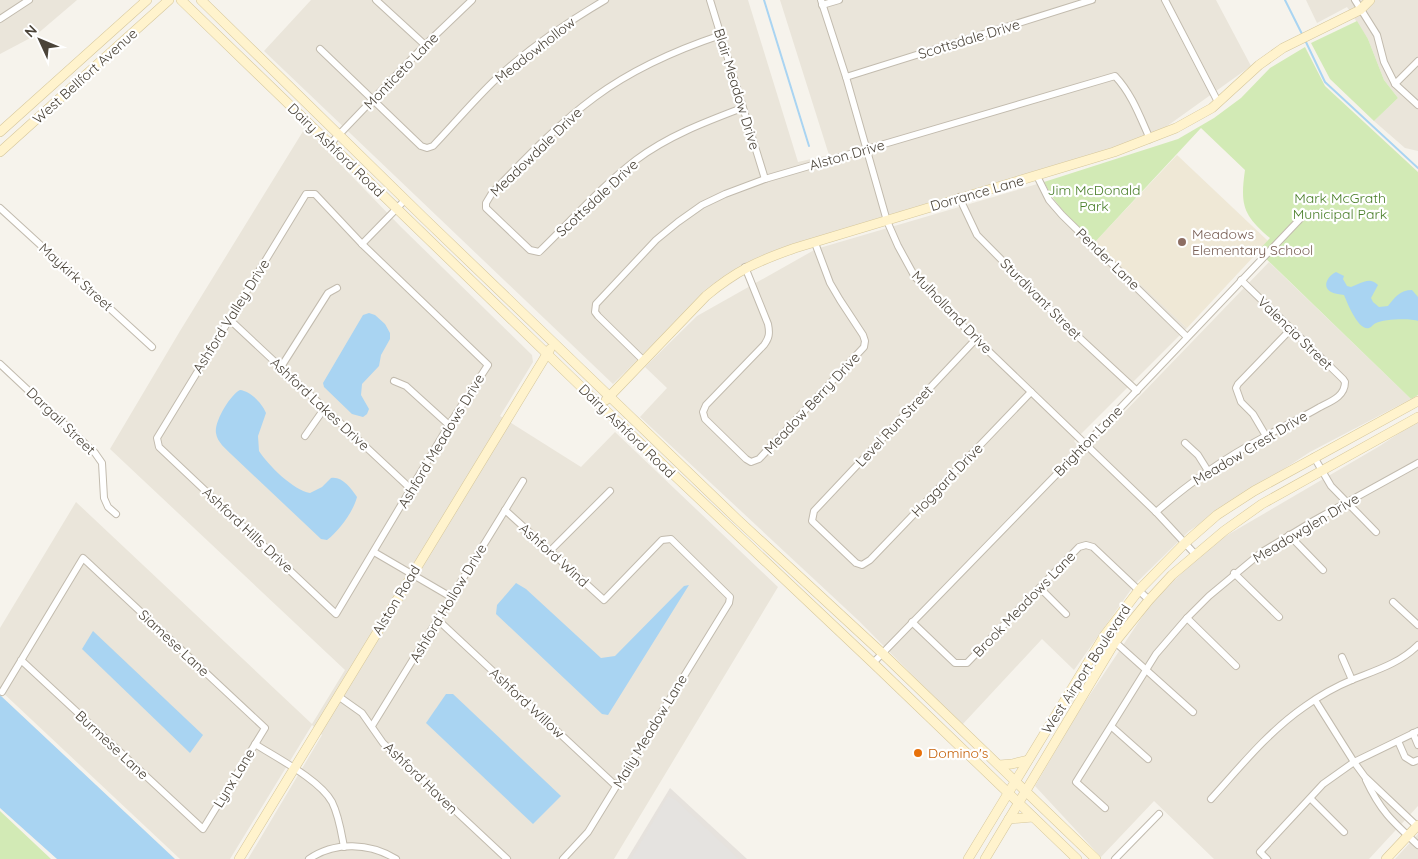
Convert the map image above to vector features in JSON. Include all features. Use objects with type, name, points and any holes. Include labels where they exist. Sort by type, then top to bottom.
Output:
[{"type":"main road","name":"West Bellfort Avenue","points":[[0,132],[147,0]]},
{"type":"main road","name":"West Bellfort Avenue","points":[[0,152],[169,0]]},
{"type":"main road","name":"Dairy Ashford Road","points":[[181,0],[546,354],[1077,859]]},
{"type":"main road","name":"Dairy Ashford Road","points":[[201,0],[405,200],[738,520],[882,653],[1096,859]]},
{"type":"main road","name":"Dorrance Lane","points":[[601,406],[706,296],[745,267],[795,248],[1037,176],[1150,139],[1176,128],[1212,108],[1259,65],[1283,48],[1360,10],[1370,0]]},
{"type":"main road","points":[[87,54],[98,64]]},
{"type":"main road","points":[[252,69],[262,60]]},
{"type":"main road","points":[[22,112],[32,123]]},
{"type":"main road","name":"Alston Road","points":[[239,859],[411,574],[554,343]]},
{"type":"main road","name":"West Airport Boulevard","points":[[968,859],[1104,636],[1139,590],[1185,543],[1217,515],[1254,491],[1418,401]]},
{"type":"main road","points":[[1399,411],[1406,425]]},
{"type":"main road","name":"West Airport Boulevard","points":[[985,859],[1115,642],[1172,575],[1224,531],[1262,504],[1418,417]]},
{"type":"main road","points":[[1254,491],[1262,504]]},
{"type":"main road","points":[[729,529],[738,520]]},
{"type":"main road","points":[[999,765],[1028,760]]},
{"type":"main road","points":[[1009,819],[1033,817]]},
{"type":"main road","points":[[1386,859],[1418,826]]},
{"type":"street","points":[[0,19],[30,0]]},
{"type":"street","points":[[376,0],[424,46]]},
{"type":"street","name":"Monticeto Lane","points":[[330,144],[424,46],[472,0]]},
{"type":"street","name":"Meadowhollow","points":[[374,100],[421,146],[427,148],[433,146],[495,80],[514,63],[546,38],[605,0]]},
{"type":"street","name":"Blair Meadow Drive","points":[[710,0],[765,179]]},
{"type":"street","points":[[822,2],[839,0]]},
{"type":"street","name":"Scottsdale Drive","points":[[846,77],[1092,0]]},
{"type":"street","points":[[1165,0],[1218,102]]},
{"type":"street","points":[[1355,0],[1377,35],[1384,62],[1396,84],[1418,105]]},
{"type":"street","name":"Mulholland Drive","points":[[822,2],[868,149],[887,221],[915,277],[976,339],[1156,512],[1195,554]]},
{"type":"street","name":"Meadowdale Drive","points":[[536,253],[530,250],[486,208],[486,203],[492,193],[547,137],[597,95],[648,64],[678,50],[721,35]]},
{"type":"street","points":[[320,49],[374,100]]},
{"type":"street","points":[[1396,84],[1418,61]]},
{"type":"street","name":"Alston Drive","points":[[644,360],[598,316],[595,308],[600,298],[656,240],[702,206],[725,194],[765,179],[1115,76],[1129,95],[1150,139]]},
{"type":"street","name":"Scottsdale Drive","points":[[536,253],[637,160],[691,127],[742,108]]},
{"type":"street","name":"Pender Lane","points":[[1037,176],[1049,200],[1062,215],[1187,336]]},
{"type":"street","name":"Ashford Valley Drive","points":[[158,447],[157,438],[306,194],[315,194],[362,244]]},
{"type":"street","name":"Sturdivant Street","points":[[959,198],[977,234],[1070,328],[1137,390]]},
{"type":"street","points":[[362,244],[405,200]]},
{"type":"street","name":"Maykirk Street","points":[[0,208],[152,347]]},
{"type":"street","name":"Brighton Lane","points":[[873,663],[1086,444],[1301,218]]},
{"type":"street","name":"Meadow Berry Drive","points":[[745,267],[770,333],[764,346],[706,405],[703,412],[705,419],[746,459],[754,462],[760,459],[861,352],[865,341],[864,335],[830,283],[815,243]]},
{"type":"street","name":"Ashford Meadows Drive","points":[[336,614],[449,425],[488,365],[362,244]]},
{"type":"street","name":"Valencia Street","points":[[1241,280],[1343,379],[1345,387]]},
{"type":"street","points":[[281,367],[328,293],[337,288]]},
{"type":"street","name":"Ashford Lakes Drive","points":[[229,319],[411,489]]},
{"type":"street","points":[[1266,436],[1253,414],[1241,402],[1236,388],[1291,329]]},
{"type":"street","name":"Level Run Street","points":[[862,565],[856,563],[812,521],[814,511],[976,339]]},
{"type":"street","name":"Dargail Street","points":[[0,364],[95,453],[102,463],[104,498],[108,507],[116,514]]},
{"type":"street","points":[[394,381],[406,386],[449,425]]},
{"type":"street","name":"Meadow Crest Drive","points":[[1156,512],[1208,470],[1340,396],[1345,387]]},
{"type":"street","name":"Hoggard Drive","points":[[862,565],[870,560],[1031,392]]},
{"type":"street","points":[[305,436],[324,409]]},
{"type":"street","points":[[1185,443],[1198,455],[1208,470]]},
{"type":"street","name":"Ashford Hills Drive","points":[[158,447],[336,614]]},
{"type":"street","points":[[1314,457],[1331,486],[1376,532]]},
{"type":"street","name":"Meadowglen Drive","points":[[1105,808],[1076,782],[1146,670],[1169,638],[1187,618],[1234,573],[1262,552],[1418,463]]},
{"type":"street","name":"Ashford Hollow Drive","points":[[372,726],[523,481]]},
{"type":"street","points":[[550,551],[610,491]]},
{"type":"street","name":"Ashford Wind","points":[[505,510],[604,600]]},
{"type":"street","points":[[1289,535],[1323,570]]},
{"type":"street","name":"Maily Meadow Lane","points":[[563,859],[588,832],[729,602],[730,597],[670,539],[666,538],[604,600]]},
{"type":"street","name":"Brook Meadows Lane","points":[[912,622],[955,663],[967,663],[1079,547],[1086,545],[1093,547],[1139,590]]},
{"type":"street","points":[[374,552],[451,597]]},
{"type":"street","name":"Siamese Lane","points":[[21,660],[83,558],[265,728]]},
{"type":"street","points":[[1234,573],[1279,617]]},
{"type":"street","points":[[1040,588],[1066,614]]},
{"type":"street","points":[[1139,590],[1149,600]]},
{"type":"street","points":[[1393,602],[1418,625]]},
{"type":"street","points":[[1187,618],[1236,666]]},
{"type":"street","name":"Ashford Willow","points":[[438,620],[616,786]]},
{"type":"street","points":[[1104,636],[1115,642],[1193,712]]},
{"type":"street","points":[[1211,799],[1279,727],[1303,707],[1352,680],[1399,660],[1418,645]]},
{"type":"street","points":[[1342,657],[1352,680]]},
{"type":"street","points":[[2,692],[21,660]]},
{"type":"street","name":"Burmese Lane","points":[[21,660],[203,829]]},
{"type":"street","name":"Ashford Haven","points":[[338,696],[362,713],[383,743],[507,859]]},
{"type":"street","points":[[1316,700],[1365,777],[1383,812],[1418,845]]},
{"type":"street","points":[[1112,727],[1148,759]]},
{"type":"street","name":"Lynx Lane","points":[[203,829],[265,728]]},
{"type":"street","points":[[1267,859],[1260,852],[1323,784],[1354,762],[1416,732],[1418,745]]},
{"type":"street","points":[[1398,741],[1405,757],[1413,762],[1418,760]]},
{"type":"street","points":[[255,744],[315,782],[331,800],[340,822],[344,847]]},
{"type":"street","points":[[1365,777],[1418,826]]},
{"type":"street","points":[[1311,798],[1344,832]]},
{"type":"street","points":[[1115,859],[1159,814]]},
{"type":"street","points":[[309,859],[320,853],[344,847],[359,846],[374,848],[396,859]]},
{"type":"shaded area","points":[[0,0],[77,0],[36,35],[0,54]]},
{"type":"shaded area","points":[[311,0],[748,0],[798,162],[829,155],[780,0],[1216,0],[1251,66],[1149,139],[776,253],[678,320],[613,384],[264,51]]},
{"type":"shaded area","points":[[1306,0],[1418,0],[1418,151],[1405,148],[1374,121],[1398,98],[1384,80],[1368,39],[1347,7],[1317,23]]},
{"type":"shaded area","points":[[305,128],[401,227],[532,355],[533,362],[500,416],[581,467],[615,432],[778,587],[614,859],[248,859],[322,735],[312,725],[230,859],[180,859],[0,690],[0,628],[76,502],[312,724],[345,670],[110,449]]},
{"type":"shaded area","name":"Meadows Elementary School","points":[[1177,155],[1268,241],[1187,328],[1095,242]]},
{"type":"shaded area","points":[[1044,182],[1051,198],[1064,212],[1187,328],[1074,441],[1084,454],[1269,262],[1411,399],[1310,452],[1189,531],[1135,584],[1074,670],[1042,639],[962,725],[859,621],[640,417],[667,388],[645,367],[697,316],[816,249]]},
{"type":"shaded area","points":[[1418,421],[1418,806],[1369,859],[1214,859],[1154,801],[1101,857],[1035,786],[1079,711],[1152,602],[1212,544],[1378,447]]},
{"type":"shaded area","points":[[670,788],[747,859],[627,859]]},
{"type":"shaded area","points":[[668,796],[676,800],[739,859],[631,859]]},
{"type":"shaded area","points":[[1418,834],[1418,859],[1395,859]]},
{"type":"green space","points":[[1357,21],[1368,39],[1384,80],[1398,98],[1374,121],[1330,79],[1311,43]]},
{"type":"green space","name":"Mark McGrath Municipal Park","points":[[1305,47],[1325,86],[1418,172],[1418,395],[1411,399],[1258,251],[1270,238],[1254,223],[1246,208],[1243,192],[1245,170],[1201,128],[1095,242],[1060,207],[1044,182],[1178,139],[1214,118],[1241,98],[1270,68]]},
{"type":"green space","points":[[0,811],[51,859],[0,859]]},
{"type":"water","points":[[1336,272],[1344,276],[1343,279],[1347,286],[1351,287],[1368,281],[1375,282],[1378,285],[1371,298],[1379,307],[1388,306],[1401,293],[1412,290],[1418,297],[1418,321],[1409,319],[1391,320],[1375,323],[1369,328],[1365,328],[1357,321],[1344,295],[1328,290],[1327,281]]},
{"type":"water","points":[[369,313],[375,315],[385,324],[390,333],[390,339],[381,355],[379,366],[362,384],[361,395],[369,409],[363,417],[352,414],[324,387],[323,383],[363,315]]},
{"type":"water","points":[[240,390],[255,398],[262,405],[266,413],[258,436],[259,451],[268,463],[282,476],[296,487],[310,493],[322,487],[331,478],[339,479],[357,497],[345,521],[327,540],[321,539],[227,450],[218,439],[216,428],[223,409]]},
{"type":"water","points":[[516,583],[526,589],[601,658],[615,656],[684,586],[689,585],[608,715],[602,714],[496,614],[497,605]]},
{"type":"water","points":[[93,631],[203,735],[190,753],[82,649]]},
{"type":"water","points":[[446,694],[453,694],[561,796],[533,824],[426,723]]},
{"type":"water","points":[[0,695],[175,859],[57,859],[0,808]]},
{"type":"waterway","points":[[764,0],[809,146]]},
{"type":"waterway","points":[[1285,0],[1303,36]]},
{"type":"waterway","points":[[1305,40],[1325,82],[1418,168]]},
{"type":"place","name":"Meadows Elementary School","points":[[1182,242]]},
{"type":"place","name":"Domino's","points":[[918,753]]},
{"type":"park label","name":"Jim McDonald Park","points":[[1094,198]]}]
